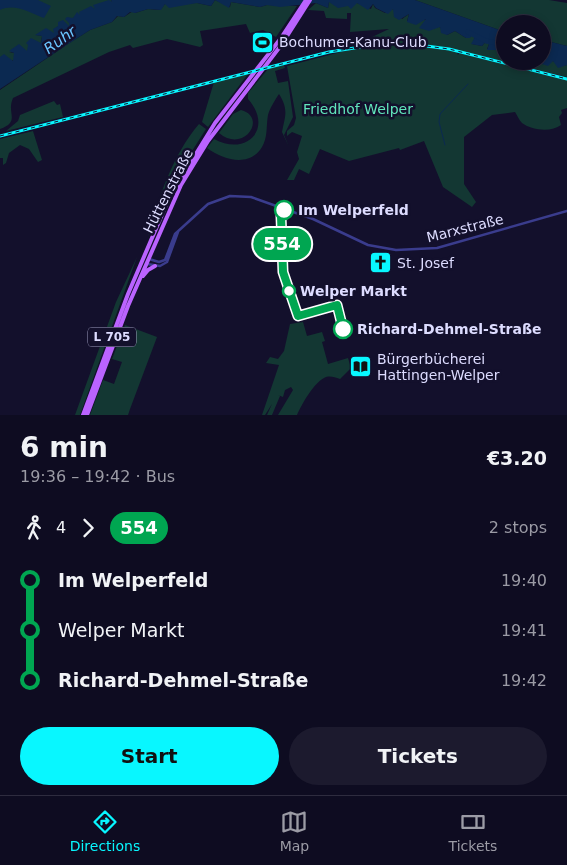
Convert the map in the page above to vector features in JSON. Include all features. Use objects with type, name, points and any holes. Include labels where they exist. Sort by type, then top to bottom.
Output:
[{"type":"main road","name":"Hüttenstraße","points":[[83,415],[142,260],[170,196],[242,86],[281,38],[306,0]]},
{"type":"main road","name":"Hüttenstraße","points":[[217,124],[282,44],[310,0]]},
{"type":"main road","name":"Hüttenstraße","points":[[87,415],[147,261],[181,184],[206,140]]},
{"type":"main road","name":"L 705","points":[[136,289],[145,272],[156,266]]},
{"type":"street","name":"Marxstraße","points":[[147,261],[160,262],[165,260],[174,236],[208,204],[235,195],[252,197],[306,216],[368,244],[396,250],[437,248],[567,212]]},
{"type":"street","name":"Marxstraße","points":[[156,266],[163,265],[168,260],[178,232]]},
{"type":"street","points":[[142,260],[156,266]]},
{"type":"green space","points":[[0,0],[111,0],[113,4],[73,18],[69,26],[58,26],[54,34],[44,30],[36,35],[42,36],[41,43],[28,45],[28,52],[9,52],[14,53],[14,61],[0,57]]},
{"type":"green space","points":[[215,0],[230,7],[231,2],[260,7],[267,5],[297,6],[276,37],[263,30],[250,33],[246,24],[200,31],[203,45],[200,47],[167,39],[133,48],[130,45],[109,52],[13,98],[10,123],[0,129],[0,90],[90,30],[112,22],[118,16],[124,17],[133,11],[135,13],[148,9],[160,10],[165,4],[197,3],[211,6]]},
{"type":"green space","points":[[415,0],[549,0],[567,3],[567,46],[551,42],[551,15],[496,15],[496,29]]},
{"type":"green space","name":"Friedhof Welper","points":[[329,2],[357,3],[371,9],[373,4],[375,8],[385,13],[393,9],[402,19],[409,14],[407,21],[425,20],[434,23],[447,35],[455,31],[466,38],[473,33],[476,35],[472,44],[482,46],[487,40],[490,42],[487,49],[496,50],[496,60],[456,50],[458,55],[459,53],[496,62],[496,70],[527,70],[567,80],[567,108],[561,110],[562,113],[559,117],[561,125],[548,130],[531,128],[522,123],[515,112],[492,115],[464,137],[464,184],[476,202],[472,207],[443,187],[424,141],[400,150],[399,148],[349,161],[320,149],[309,174],[299,169],[294,180],[287,180],[299,159],[297,152],[302,136],[292,132],[287,136],[287,131],[294,125],[296,118],[287,66],[360,47],[380,45],[379,41],[368,43],[372,37],[389,29],[350,32],[351,13],[347,13],[347,19],[326,18],[324,11],[308,10],[316,3],[328,8]]},
{"type":"green space","points":[[553,61],[561,66],[567,65],[567,77],[538,70],[551,70],[551,62]]},
{"type":"green space","points":[[284,65],[285,68],[275,71],[278,83],[288,81],[293,117],[284,135],[289,147],[282,132],[285,109],[279,94],[268,115],[264,143],[257,154],[243,160],[236,160],[221,156],[207,148],[214,139],[226,144],[237,144],[246,142],[253,137],[257,129],[258,120],[255,110],[248,99],[248,93],[268,69]]},
{"type":"green space","points":[[248,74],[208,127],[202,122],[214,82]]},
{"type":"green space","points":[[54,101],[57,105],[60,104],[63,117],[6,131],[18,121],[20,115]]},
{"type":"green space","points":[[241,110],[249,114],[252,120],[250,132],[244,137],[237,139],[228,138],[219,133],[233,114]]},
{"type":"green space","points":[[199,124],[206,129],[173,181],[148,236],[162,192],[174,163],[181,149]]},
{"type":"green space","points":[[33,131],[42,160],[38,162],[29,149],[20,145],[9,153],[6,163],[3,165],[3,158],[0,158],[0,139]]},
{"type":"green space","points":[[137,257],[80,415],[75,415],[116,302]]},
{"type":"green space","points":[[303,322],[307,336],[322,332],[325,341],[322,342],[328,364],[348,358],[351,368],[340,379],[328,377],[320,381],[308,395],[297,415],[278,415],[293,390],[291,387],[285,390],[283,397],[278,395],[280,396],[272,415],[267,415],[272,404],[265,415],[262,415],[279,365],[266,363],[270,357],[278,359],[284,351],[290,324]]},
{"type":"green space","points":[[125,325],[157,337],[128,415],[90,415],[103,380],[114,384],[122,362],[112,359]]},
{"type":"water","points":[[0,0],[38,0],[51,6],[44,18],[17,8],[0,10]]},
{"type":"water","points":[[109,0],[112,2],[111,0],[215,0],[211,6],[197,3],[169,8],[165,4],[161,10],[148,9],[135,13],[130,12],[124,17],[117,16],[112,22],[90,30],[0,89],[0,57],[4,54],[13,61],[14,53],[9,51],[19,44],[27,51],[28,45],[26,43],[31,38],[41,43],[42,36],[35,35],[46,28],[54,33],[53,29],[58,26],[58,22],[63,20],[69,26],[65,19],[67,17],[73,18],[77,12],[80,15],[79,12],[91,6],[95,9],[93,5]]},
{"type":"water","points":[[215,0],[415,0],[496,29],[496,50],[487,50],[490,41],[487,40],[482,46],[471,44],[476,35],[473,34],[470,38],[466,38],[455,31],[447,35],[441,33],[440,27],[429,31],[419,28],[426,19],[416,25],[407,22],[409,14],[399,20],[394,17],[393,9],[388,14],[376,8],[373,4],[368,10],[357,3],[351,9],[348,6],[338,8],[329,2],[328,8],[316,3],[260,7],[231,2],[229,8]]},
{"type":"water","points":[[551,42],[567,46],[567,65],[558,68],[553,61],[551,63]]},
{"type":"waterway","name":"Ruhr","points":[[468,32],[486,41],[496,43]]},
{"type":"waterway","points":[[445,145],[439,122],[440,114],[468,84]]},
{"type":"railway","points":[[0,136],[329,52],[380,44]]},
{"type":"railway","points":[[411,44],[449,49],[567,79]]},
{"type":"bus line","name":"554","points":[[284,210],[281,216],[283,272],[298,316],[337,305],[343,329]]},
{"type":"place","name":"Bochumer-Kanu-Club","points":[[263,42]]},
{"type":"place","name":"Im Welperfeld","points":[[284,210]]},
{"type":"place","name":"St. Josef","points":[[381,263]]},
{"type":"place","name":"Welper Markt","points":[[289,291]]},
{"type":"place","name":"Richard-Dehmel-Straße","points":[[343,329]]},
{"type":"place","name":"Bürgerbücherei Hattingen-Welper","points":[[361,367]]}]
